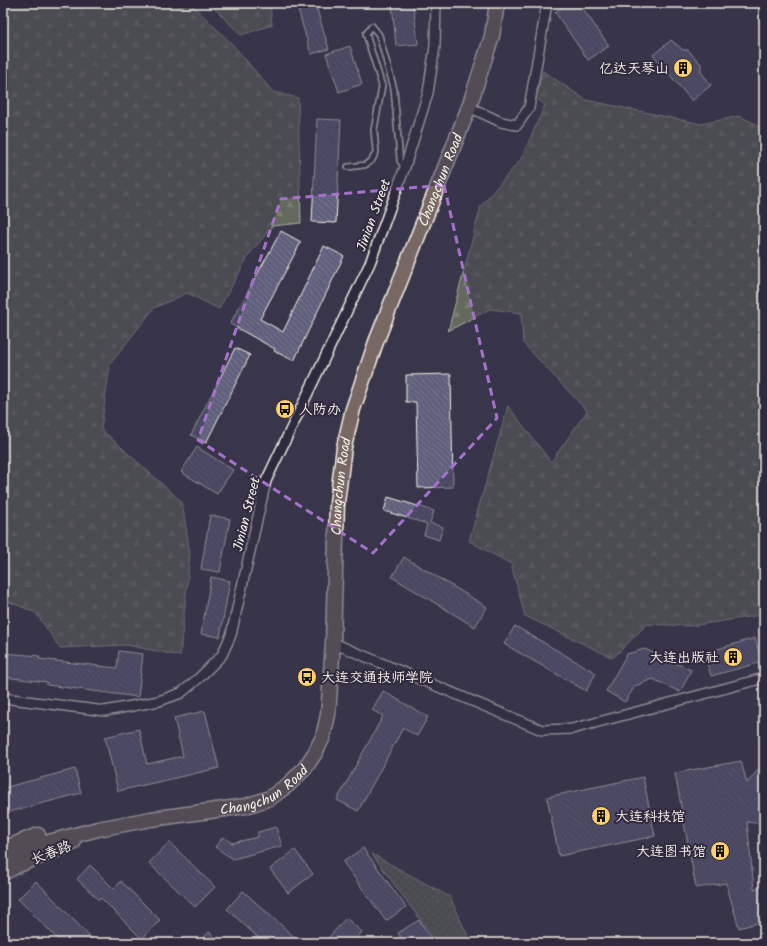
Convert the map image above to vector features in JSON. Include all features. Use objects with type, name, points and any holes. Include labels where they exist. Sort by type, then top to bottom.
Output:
[{"type":"main road","name":"Changchun Road","points":[[3,862],[34,846],[98,829],[151,819],[246,806],[270,798],[289,784],[305,768],[315,753],[323,737],[328,715],[333,643],[337,504],[344,446],[353,409],[376,342],[469,107],[492,36],[497,3]]},
{"type":"main road","name":"Changchun Road","points":[[3,849],[37,835],[82,827],[98,829]]},
{"type":"main road","name":"长春路","points":[[3,873],[16,866],[82,840],[98,829]]},
{"type":"street","name":"Jinian Street","points":[[3,698],[105,711],[159,701],[181,692],[199,678],[222,655],[232,635],[266,481],[370,264],[405,167],[428,93],[435,46],[436,3]]},
{"type":"street","points":[[469,107],[501,122],[517,125],[529,108],[547,3]]},
{"type":"street","points":[[333,643],[542,730],[572,729],[764,678]]},
{"type":"lane","points":[[348,168],[365,165],[372,160],[376,152],[374,130],[382,86],[366,34],[372,26],[379,35],[394,89],[400,161],[405,167]]},
{"type":"highlighted area","points":[[444,185],[497,418],[373,553],[198,440],[281,199]]},
{"type":"green space","points":[[3,3],[190,3],[233,45],[273,92],[298,98],[301,223],[272,226],[249,255],[219,309],[187,293],[154,308],[110,364],[101,429],[182,502],[190,554],[180,656],[127,645],[60,648],[36,613],[3,599]]},
{"type":"green space","points":[[204,3],[270,3],[272,25],[241,35],[212,6]]},
{"type":"green space","points":[[543,71],[586,100],[701,124],[739,116],[756,124],[764,131],[764,617],[761,615],[691,626],[647,624],[613,658],[525,616],[511,564],[469,541],[508,406],[551,462],[587,411],[523,343],[521,313],[490,309],[448,331],[481,206],[521,159],[545,105],[536,98]]},
{"type":"green space","points":[[372,854],[450,897],[471,943],[437,943]]},
{"type":"building","points":[[315,3],[329,49],[311,54],[297,6]]},
{"type":"building","points":[[392,3],[413,3],[418,44],[396,46]]},
{"type":"building","points":[[569,3],[579,3],[609,46],[588,60],[555,12]]},
{"type":"building","name":"亿达天琴山","points":[[671,40],[683,50],[688,50],[701,64],[701,72],[711,85],[692,101],[653,55]]},
{"type":"building","points":[[350,46],[362,84],[339,92],[326,54]]},
{"type":"building","points":[[317,119],[341,120],[336,223],[312,222]]},
{"type":"building","points":[[281,231],[301,242],[260,319],[283,332],[324,246],[344,256],[294,361],[274,351],[275,349],[230,324]]},
{"type":"building","points":[[235,348],[250,355],[206,443],[191,435]]},
{"type":"building","points":[[451,374],[453,487],[418,488],[416,402],[406,402],[406,375]]},
{"type":"building","points":[[197,447],[233,470],[217,494],[181,472]]},
{"type":"building","points":[[388,497],[434,511],[430,523],[443,527],[439,540],[424,535],[427,524],[384,511]]},
{"type":"building","points":[[210,515],[230,519],[220,572],[201,569]]},
{"type":"building","points":[[404,557],[487,607],[475,627],[392,577]]},
{"type":"building","points":[[211,577],[230,581],[220,637],[201,634]]},
{"type":"building","points":[[515,626],[596,673],[586,691],[504,644]]},
{"type":"building","name":"大连出版社","points":[[755,638],[762,662],[711,676],[704,653]]},
{"type":"building","points":[[645,649],[691,670],[680,692],[653,679],[635,686],[625,702],[606,691],[627,654]]},
{"type":"building","points":[[119,651],[143,654],[138,697],[47,685],[47,682],[3,677],[3,653],[40,656],[39,659],[117,668]]},
{"type":"building","points":[[383,691],[428,717],[417,736],[403,728],[358,811],[337,800],[383,716],[372,710]]},
{"type":"building","points":[[205,711],[219,768],[118,791],[105,737],[139,729],[147,764],[183,756],[174,718]]},
{"type":"building","name":"大连图书馆","points":[[741,761],[747,783],[764,763],[764,824],[747,822],[754,889],[764,886],[764,921],[739,928],[726,883],[696,888],[675,773]]},
{"type":"building","points":[[75,769],[81,793],[6,813],[3,803],[3,788]]},
{"type":"building","name":"大连科技馆","points":[[643,777],[655,836],[559,856],[547,797]]},
{"type":"building","points":[[276,827],[282,846],[233,859],[215,847],[223,837],[232,843],[258,837],[258,832]]},
{"type":"building","points":[[169,842],[215,887],[195,907],[149,863]]},
{"type":"building","points":[[363,848],[406,907],[386,921],[343,862]]},
{"type":"building","points":[[295,850],[313,874],[288,893],[270,869]]},
{"type":"building","points":[[90,865],[114,889],[121,881],[160,920],[142,939],[101,898],[99,900],[77,879]]},
{"type":"building","points":[[36,881],[96,943],[62,943],[18,899]]},
{"type":"building","points":[[243,891],[301,943],[264,943],[227,909]]},
{"type":"building","points":[[346,918],[362,932],[353,943],[324,943]]},
{"type":"building","points":[[419,920],[434,943],[404,943],[398,933]]},
{"type":"building","points":[[209,932],[222,943],[199,943]]},
{"type":"place","name":"亿达天琴山","points":[[683,68]]},
{"type":"place","name":"人防办","points":[[285,409]]},
{"type":"place","name":"大连出版社","points":[[733,657]]},
{"type":"place","name":"大连交通技师学院","points":[[307,677]]},
{"type":"place","name":"大连科技馆","points":[[601,816]]},
{"type":"place","name":"大连图书馆","points":[[720,851]]}]
